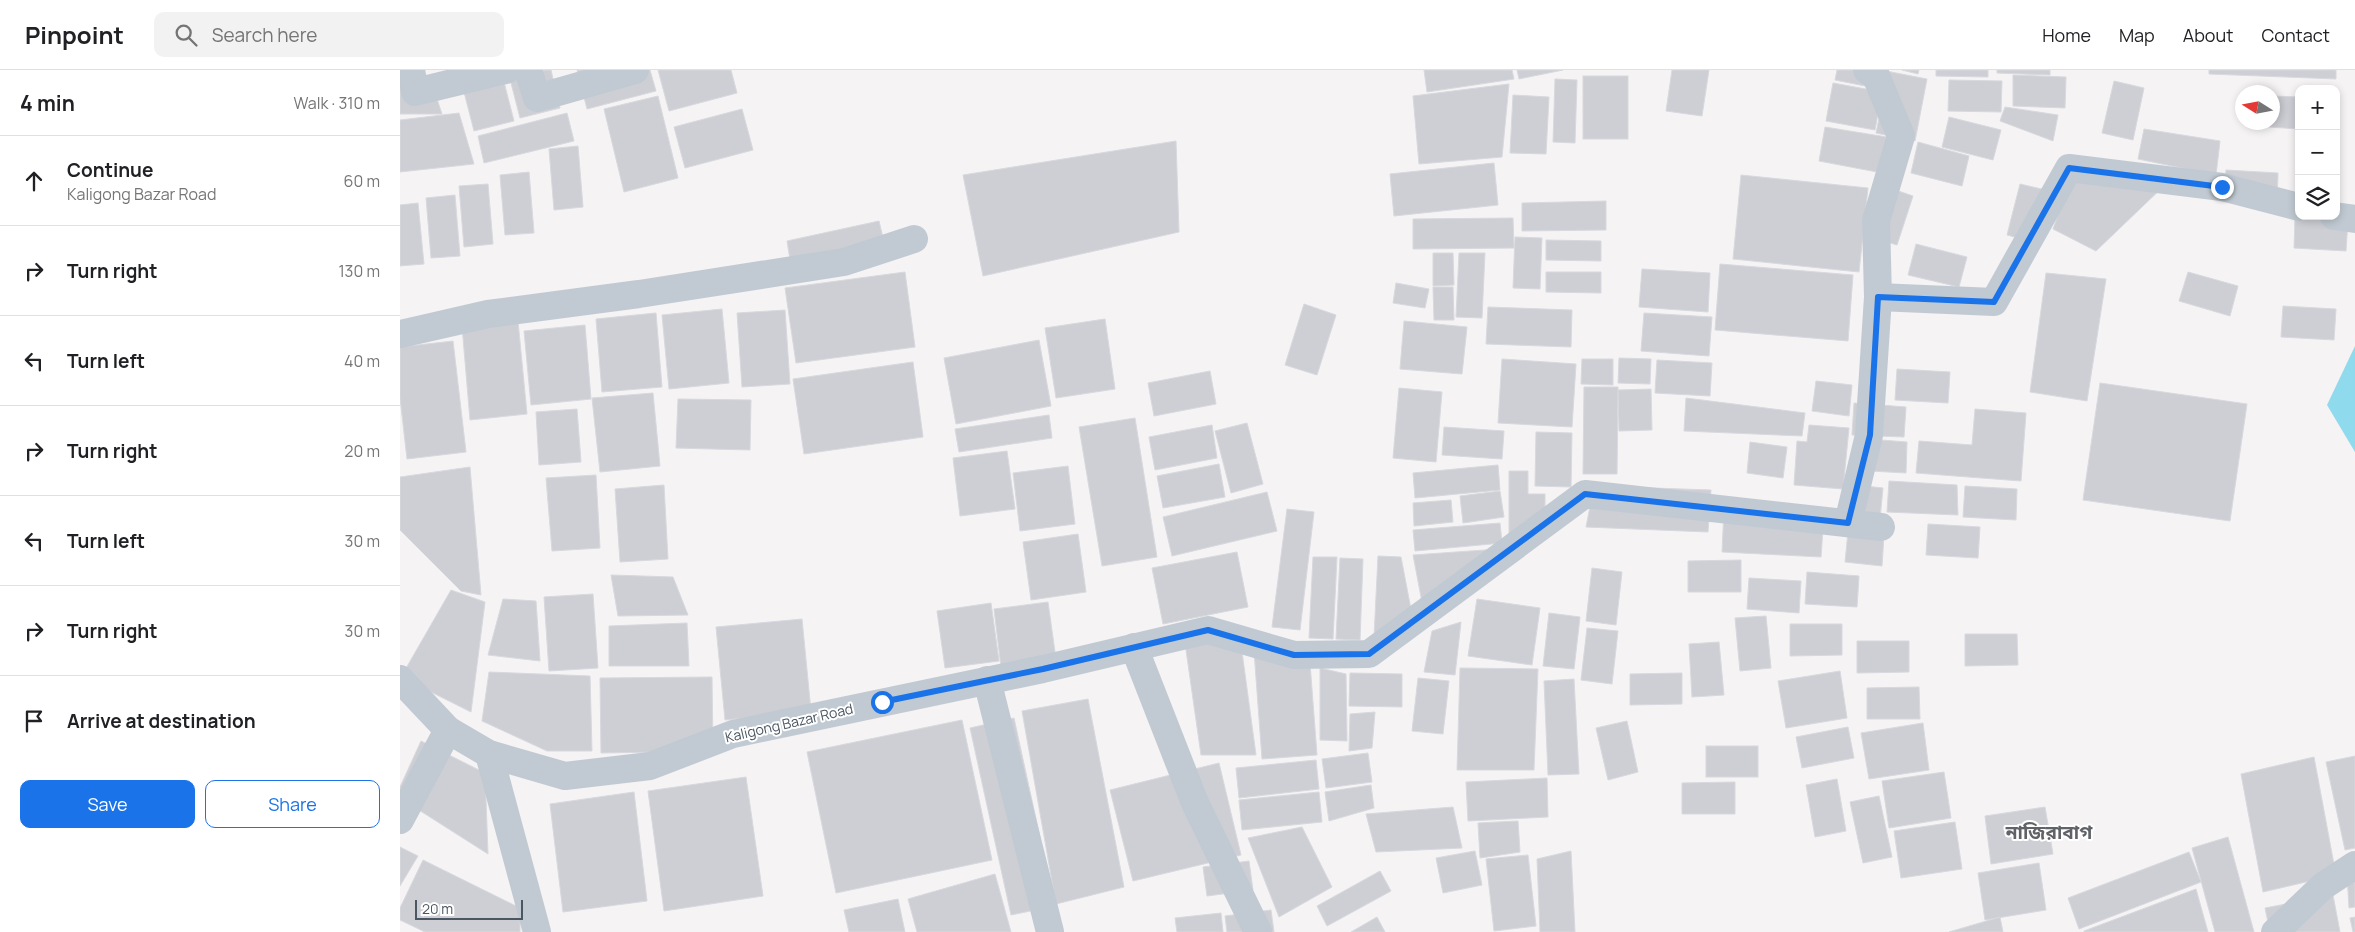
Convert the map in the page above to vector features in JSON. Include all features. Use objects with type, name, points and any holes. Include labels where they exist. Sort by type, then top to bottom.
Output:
[{"type":"street","points":[[411,70],[415,92],[506,70]]},
{"type":"street","points":[[528,70],[537,98],[635,70]]},
{"type":"street","points":[[1867,70],[1876,76],[1901,136],[1876,221],[1878,297],[1870,435],[1848,523],[1881,527]]},
{"type":"street","points":[[1878,297],[1994,302],[2069,168],[2222,187],[2295,206]]},
{"type":"street","points":[[2340,217],[2355,218]]},
{"type":"street","points":[[400,334],[488,314],[639,294],[844,262],[914,240]]},
{"type":"street","name":"Kaligong Bazar Road","points":[[400,679],[448,730],[488,754],[565,776],[650,766],[733,734],[987,680],[1208,630],[1294,655],[1369,654],[1585,494],[1848,523]]},
{"type":"street","points":[[1134,647],[1195,803],[1258,932]]},
{"type":"street","points":[[987,680],[1050,932]]},
{"type":"street","points":[[400,820],[448,730]]},
{"type":"street","points":[[488,754],[537,932]]},
{"type":"street","points":[[2275,932],[2323,886],[2355,865]]},
{"type":"water","points":[[2355,346],[2355,452],[2327,405]]},
{"type":"building","points":[[551,70],[560,108],[520,118],[510,79]]},
{"type":"building","points":[[577,70],[650,70],[656,91],[587,109]]},
{"type":"building","points":[[658,70],[731,70],[737,93],[669,111]]},
{"type":"building","points":[[1424,70],[1512,70],[1514,79],[1427,92]]},
{"type":"building","points":[[1517,70],[1563,70],[1519,79]]},
{"type":"building","points":[[1672,70],[1709,70],[1702,116],[1666,111]]},
{"type":"building","points":[[1837,70],[1881,70],[1927,79],[1915,141],[1876,133],[1885,90],[1835,80]]},
{"type":"building","points":[[1902,70],[1919,70],[1918,74]]},
{"type":"building","points":[[1936,70],[1988,70],[1988,77],[1936,76]]},
{"type":"building","points":[[1997,70],[2050,70],[2050,75],[1997,73]]},
{"type":"building","points":[[2209,70],[2336,70],[2336,79],[2209,74]]},
{"type":"building","points":[[2013,75],[2066,77],[2065,108],[2013,106]]},
{"type":"building","points":[[1583,76],[1628,76],[1628,139],[1583,139]]},
{"type":"building","points":[[1555,79],[1577,80],[1575,143],[1553,142]]},
{"type":"building","points":[[1949,80],[2002,81],[2001,112],[1948,111]]},
{"type":"building","points":[[2114,81],[2144,88],[2133,140],[2102,133]]},
{"type":"building","points":[[504,82],[514,121],[474,131],[464,92]]},
{"type":"building","points":[[1833,83],[1882,92],[1875,130],[1826,121]]},
{"type":"building","points":[[432,84],[442,114],[400,114],[400,85]]},
{"type":"building","points":[[1509,84],[1502,157],[1419,164],[1413,96]]},
{"type":"building","points":[[1513,95],[1549,97],[1546,154],[1510,153]]},
{"type":"building","points":[[658,96],[678,178],[624,192],[604,109]]},
{"type":"building","points":[[2280,96],[2295,97],[2295,129],[2280,128]]},
{"type":"building","points":[[2005,107],[2058,115],[2053,141],[2000,121]]},
{"type":"building","points":[[742,109],[753,150],[685,168],[674,127]]},
{"type":"building","points":[[459,113],[474,164],[400,172],[400,120]]},
{"type":"building","points":[[567,113],[574,141],[484,163],[478,136]]},
{"type":"building","points":[[1949,117],[2001,130],[1993,160],[1942,147]]},
{"type":"building","points":[[1825,127],[1905,140],[1898,176],[1819,161]]},
{"type":"building","points":[[2144,129],[2220,141],[2216,175],[2138,159]]},
{"type":"building","points":[[1176,141],[1179,232],[983,276],[963,175]]},
{"type":"building","points":[[1918,142],[1969,156],[1962,186],[1911,173]]},
{"type":"building","points":[[578,146],[583,207],[554,210],[549,149]]},
{"type":"building","points":[[1494,163],[1498,205],[1394,216],[1390,174]]},
{"type":"building","points":[[2076,165],[2167,183],[2096,251],[2053,229]]},
{"type":"building","points":[[2226,170],[2278,173],[2277,204],[2224,201]]},
{"type":"building","points":[[529,172],[534,233],[505,235],[500,175]]},
{"type":"building","points":[[1741,175],[1868,188],[1859,272],[1733,259]]},
{"type":"building","points":[[488,184],[493,244],[464,247],[459,186]]},
{"type":"building","points":[[2020,184],[2050,191],[2037,243],[2007,235]]},
{"type":"building","points":[[1884,186],[1913,196],[1897,245],[1867,236]]},
{"type":"building","points":[[455,195],[460,256],[431,258],[426,198]]},
{"type":"building","points":[[1606,201],[1606,230],[1522,231],[1522,203]]},
{"type":"building","points":[[418,203],[424,264],[400,266],[400,205]]},
{"type":"building","points":[[2295,217],[2295,220],[2348,220],[2346,251],[2294,248]]},
{"type":"building","points":[[1513,218],[1514,248],[1413,249],[1413,219]]},
{"type":"building","points":[[879,221],[885,246],[791,266],[787,241]]},
{"type":"building","points":[[1515,237],[1542,238],[1540,289],[1513,288]]},
{"type":"building","points":[[1546,240],[1601,241],[1601,261],[1546,260]]},
{"type":"building","points":[[1916,244],[1967,257],[1959,287],[1908,275]]},
{"type":"building","points":[[1433,253],[1453,253],[1454,285],[1433,286]]},
{"type":"building","points":[[1459,253],[1485,253],[1482,318],[1456,317]]},
{"type":"building","points":[[1720,264],[1853,275],[1848,341],[1715,330]]},
{"type":"building","points":[[1642,269],[1710,273],[1708,312],[1639,307]]},
{"type":"building","points":[[905,272],[915,347],[796,363],[785,288]]},
{"type":"building","points":[[1546,272],[1601,272],[1601,293],[1546,292]]},
{"type":"building","points":[[2188,272],[2238,286],[2230,316],[2179,301]]},
{"type":"building","points":[[2046,273],[2106,279],[2087,401],[2030,392]]},
{"type":"building","points":[[1396,283],[1429,289],[1425,308],[1393,303]]},
{"type":"building","points":[[1433,287],[1453,287],[1454,320],[1434,320]]},
{"type":"building","points":[[1304,304],[1336,315],[1317,375],[1285,365]]},
{"type":"building","points":[[2283,306],[2336,309],[2334,340],[2281,337]]},
{"type":"building","points":[[1488,307],[1572,310],[1571,347],[1486,344]]},
{"type":"building","points":[[722,309],[729,383],[669,389],[662,315]]},
{"type":"building","points":[[785,310],[790,384],[742,387],[737,313]]},
{"type":"building","points":[[656,313],[662,387],[602,392],[596,319]]},
{"type":"building","points":[[1644,313],[1712,317],[1709,356],[1641,351]]},
{"type":"building","points":[[1105,319],[1115,389],[1056,398],[1045,328]]},
{"type":"building","points":[[518,321],[527,414],[470,420],[462,326]]},
{"type":"building","points":[[1404,321],[1467,327],[1462,374],[1400,369]]},
{"type":"building","points":[[585,325],[591,399],[531,405],[524,331]]},
{"type":"building","points":[[1039,340],[1051,406],[956,424],[944,358]]},
{"type":"building","points":[[453,341],[466,452],[407,459],[400,398],[400,347]]},
{"type":"building","points":[[1619,358],[1651,359],[1650,384],[1618,383]]},
{"type":"building","points":[[1502,359],[1576,364],[1572,427],[1498,423]]},
{"type":"building","points":[[1582,359],[1613,359],[1613,385],[1581,384]]},
{"type":"building","points":[[1657,360],[1712,363],[1710,396],[1655,393]]},
{"type":"building","points":[[913,362],[923,437],[804,454],[793,379]]},
{"type":"building","points":[[1897,369],[1950,372],[1948,403],[1895,400]]},
{"type":"building","points":[[1210,371],[1216,404],[1154,416],[1148,383]]},
{"type":"building","points":[[1816,381],[1852,385],[1849,416],[1812,411]]},
{"type":"building","points":[[2100,383],[2247,404],[2230,521],[2083,500]]},
{"type":"building","points":[[1584,387],[1618,387],[1617,474],[1583,474]]},
{"type":"building","points":[[1399,388],[1442,392],[1436,462],[1393,458]]},
{"type":"building","points":[[1651,389],[1652,430],[1619,431],[1618,390]]},
{"type":"building","points":[[653,393],[660,466],[600,472],[592,398]]},
{"type":"building","points":[[1686,398],[1805,413],[1802,436],[1684,431]]},
{"type":"building","points":[[678,399],[751,400],[750,450],[676,448]]},
{"type":"building","points":[[1854,403],[1906,407],[1904,437],[1852,435]]},
{"type":"building","points":[[577,409],[581,462],[539,465],[536,412]]},
{"type":"building","points":[[1975,409],[2026,413],[2021,481],[1916,473],[1919,441],[1972,445]]},
{"type":"building","points":[[1049,415],[1052,438],[959,452],[955,429]]},
{"type":"building","points":[[1135,418],[1157,557],[1102,566],[1079,427]]},
{"type":"building","points":[[1247,423],[1263,484],[1231,493],[1215,431]]},
{"type":"building","points":[[1212,425],[1217,458],[1155,470],[1149,437]]},
{"type":"building","points":[[1809,425],[1849,428],[1843,489],[1794,485],[1797,441],[1807,442]]},
{"type":"building","points":[[1444,427],[1504,431],[1502,459],[1442,455]]},
{"type":"building","points":[[1536,432],[1572,433],[1571,487],[1535,486]]},
{"type":"building","points":[[1855,438],[1907,442],[1906,473],[1853,470]]},
{"type":"building","points":[[1750,442],[1787,447],[1783,478],[1747,473]]},
{"type":"building","points":[[1007,451],[1015,509],[960,516],[953,458]]},
{"type":"building","points":[[1219,464],[1225,497],[1163,508],[1157,476]]},
{"type":"building","points":[[1498,465],[1500,490],[1415,498],[1413,473]]},
{"type":"building","points":[[1068,466],[1075,524],[1020,531],[1013,473]]},
{"type":"building","points":[[470,467],[481,595],[461,591],[400,530],[400,477]]},
{"type":"building","points":[[1509,471],[1528,471],[1528,494],[1545,494],[1545,533],[1509,552]]},
{"type":"building","points":[[596,475],[600,548],[552,551],[546,478]]},
{"type":"building","points":[[1889,481],[1957,485],[1958,515],[1887,512]]},
{"type":"building","points":[[1847,484],[1883,488],[1880,519],[1843,514]]},
{"type":"building","points":[[664,485],[668,559],[620,562],[615,489]]},
{"type":"building","points":[[1594,486],[1711,490],[1708,532],[1586,527]]},
{"type":"building","points":[[1965,486],[2017,489],[2016,520],[1963,517]]},
{"type":"building","points":[[1500,491],[1504,517],[1463,523],[1460,496]]},
{"type":"building","points":[[1267,492],[1277,531],[1172,556],[1163,517]]},
{"type":"building","points":[[1451,500],[1453,522],[1414,526],[1413,503]]},
{"type":"building","points":[[1287,509],[1314,512],[1300,630],[1272,627]]},
{"type":"building","points":[[1724,510],[1824,515],[1821,557],[1722,552]]},
{"type":"building","points":[[1500,523],[1502,543],[1415,551],[1413,530]]},
{"type":"building","points":[[1928,524],[1980,527],[1978,558],[1926,555]]},
{"type":"building","points":[[1848,532],[1884,535],[1882,566],[1845,562]]},
{"type":"building","points":[[1078,534],[1086,592],[1031,600],[1023,542]]},
{"type":"building","points":[[1499,549],[1426,623],[1413,555]]},
{"type":"building","points":[[1237,552],[1248,607],[1163,624],[1152,568]]},
{"type":"building","points":[[1378,556],[1401,557],[1414,625],[1374,637]]},
{"type":"building","points":[[1313,557],[1337,557],[1333,639],[1309,638]]},
{"type":"building","points":[[1340,558],[1363,559],[1360,640],[1336,639]]},
{"type":"building","points":[[1741,560],[1741,592],[1688,592],[1688,561]]},
{"type":"building","points":[[1592,568],[1622,572],[1616,625],[1586,621]]},
{"type":"building","points":[[1807,572],[1859,576],[1857,607],[1805,604]]},
{"type":"building","points":[[611,575],[673,577],[688,615],[618,616]]},
{"type":"building","points":[[1749,578],[1801,581],[1799,613],[1747,609]]},
{"type":"building","points":[[451,590],[485,602],[471,712],[401,677]]},
{"type":"building","points":[[593,594],[598,668],[549,671],[544,597]]},
{"type":"building","points":[[503,599],[536,601],[540,661],[488,655]]},
{"type":"building","points":[[1477,599],[1540,608],[1532,665],[1468,656]]},
{"type":"building","points":[[1048,602],[1056,659],[1001,667],[994,609]]},
{"type":"building","points":[[991,603],[999,661],[945,668],[937,611]]},
{"type":"building","points":[[1549,613],[1580,617],[1574,669],[1543,666]]},
{"type":"building","points":[[1766,616],[1771,668],[1740,671],[1735,618]]},
{"type":"building","points":[[802,619],[811,711],[725,720],[716,627]]},
{"type":"building","points":[[1461,622],[1455,675],[1424,672],[1432,631]]},
{"type":"building","points":[[687,623],[689,666],[609,666],[609,626]]},
{"type":"building","points":[[1790,624],[1842,624],[1842,655],[1790,656]]},
{"type":"building","points":[[1587,628],[1618,631],[1612,684],[1581,680]]},
{"type":"building","points":[[1965,634],[2017,634],[2018,665],[1965,666]]},
{"type":"building","points":[[1240,637],[1256,755],[1201,755],[1185,643]]},
{"type":"building","points":[[1857,641],[1909,641],[1909,672],[1857,673]]},
{"type":"building","points":[[1719,642],[1724,695],[1692,697],[1689,644]]},
{"type":"building","points":[[1254,651],[1310,663],[1317,755],[1262,759]]},
{"type":"building","points":[[1320,668],[1346,674],[1347,741],[1320,740]]},
{"type":"building","points":[[1460,668],[1538,669],[1534,770],[1457,770]]},
{"type":"building","points":[[1840,671],[1847,718],[1786,728],[1778,681]]},
{"type":"building","points":[[489,672],[590,676],[592,751],[547,751],[482,721]]},
{"type":"building","points":[[1350,673],[1402,674],[1402,707],[1349,706]]},
{"type":"building","points":[[1682,673],[1682,704],[1630,705],[1630,674]]},
{"type":"building","points":[[712,677],[713,751],[601,753],[600,678]]},
{"type":"building","points":[[1418,678],[1449,681],[1443,734],[1412,731]]},
{"type":"building","points":[[1574,679],[1579,774],[1548,775],[1544,681]]},
{"type":"building","points":[[1919,687],[1920,719],[1867,719],[1867,688]]},
{"type":"building","points":[[1088,699],[1124,887],[1056,904],[1022,711]]},
{"type":"building","points":[[1375,712],[1372,748],[1349,751],[1350,714]]},
{"type":"building","points":[[1014,718],[1055,906],[1011,915],[970,728]]},
{"type":"building","points":[[962,720],[992,860],[836,893],[807,752]]},
{"type":"building","points":[[1627,721],[1638,772],[1608,780],[1596,728]]},
{"type":"building","points":[[1923,723],[1929,770],[1869,779],[1861,733]]},
{"type":"building","points":[[1848,727],[1854,758],[1802,768],[1796,737]]},
{"type":"building","points":[[421,741],[485,773],[488,854],[400,798],[400,787]]},
{"type":"building","points":[[1706,746],[1758,746],[1758,777],[1706,777]]},
{"type":"building","points":[[1368,753],[1372,782],[1326,788],[1322,759]]},
{"type":"building","points":[[2355,756],[2355,848],[2345,850],[2326,762]]},
{"type":"building","points":[[2314,757],[2336,875],[2263,892],[2241,774]]},
{"type":"building","points":[[1316,760],[1319,789],[1239,798],[1236,768]]},
{"type":"building","points":[[1219,763],[1241,855],[1133,881],[1110,790]]},
{"type":"building","points":[[1944,772],[1951,818],[1889,828],[1882,781]]},
{"type":"building","points":[[746,777],[763,896],[664,911],[648,791]]},
{"type":"building","points":[[1547,778],[1548,817],[1468,821],[1466,782]]},
{"type":"building","points":[[1837,779],[1846,831],[1815,837],[1806,785]]},
{"type":"building","points":[[1735,782],[1735,814],[1682,814],[1682,783]]},
{"type":"building","points":[[1371,785],[1374,808],[1329,821],[1325,792]]},
{"type":"building","points":[[634,792],[647,901],[563,912],[550,804]]},
{"type":"building","points":[[1319,792],[1322,822],[1242,830],[1239,800]]},
{"type":"building","points":[[1879,796],[1892,857],[1863,863],[1850,802]]},
{"type":"building","points":[[1453,807],[1462,848],[1376,852],[1366,814]]},
{"type":"building","points":[[2045,807],[2053,854],[1991,864],[1985,816]]},
{"type":"building","points":[[1518,821],[1520,852],[1480,858],[1478,823]]},
{"type":"building","points":[[1955,822],[1962,869],[1901,878],[1894,831]]},
{"type":"building","points":[[1302,827],[1332,887],[1279,917],[1248,838]]},
{"type":"building","points":[[2228,837],[2254,932],[2215,932],[2192,848]]},
{"type":"building","points":[[400,847],[418,856],[400,886]]},
{"type":"building","points":[[1475,851],[1482,885],[1443,893],[1436,858]]},
{"type":"building","points":[[1571,851],[1575,932],[1540,932],[1537,859]]},
{"type":"building","points":[[2189,852],[2201,882],[2079,929],[2068,898]]},
{"type":"building","points":[[1528,855],[1536,926],[1494,931],[1486,859]]},
{"type":"building","points":[[423,860],[520,908],[520,932],[425,932],[400,920],[400,908]]},
{"type":"building","points":[[1249,861],[1253,890],[1207,896],[1203,867]]},
{"type":"building","points":[[2039,863],[2046,910],[1985,920],[1978,873]]},
{"type":"building","points":[[2355,870],[2355,907],[2349,908],[2347,874]]},
{"type":"building","points":[[1380,871],[1391,891],[1327,926],[1317,906]]},
{"type":"building","points":[[995,874],[1011,932],[917,932],[908,899]]},
{"type":"building","points":[[2196,889],[2208,932],[2084,932],[2084,931]]},
{"type":"building","points":[[2333,895],[2340,932],[2270,932],[2265,908]]},
{"type":"building","points":[[898,899],[905,932],[849,932],[844,910]]},
{"type":"building","points":[[1271,910],[1274,932],[1227,932],[1225,916]]},
{"type":"building","points":[[1221,913],[1223,932],[1177,932],[1175,918]]},
{"type":"building","points":[[1377,917],[1385,932],[1351,932]]},
{"type":"building","points":[[2000,917],[2003,932],[1949,932]]},
{"type":"building","points":[[2355,917],[2355,932],[2353,932],[2350,918]]},
{"type":"district","name":"নাজিরাবাগ","points":[[2049,832]]},
{"type":"route","points":[[882,702],[1043,669],[1208,630],[1294,655],[1369,654],[1585,494],[1848,523],[1870,435],[1878,297],[1994,302],[2069,168],[2222,187]]}]
